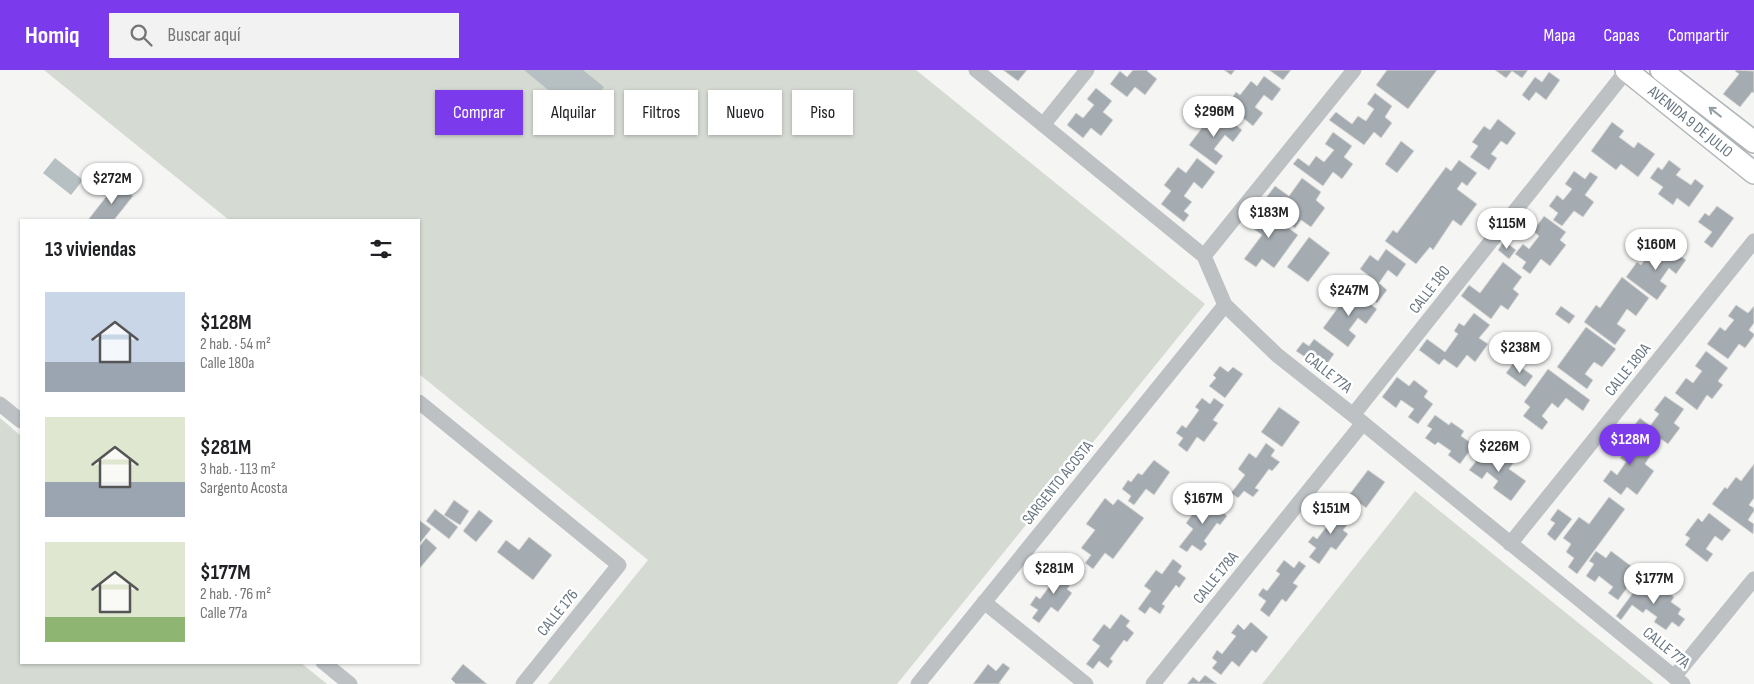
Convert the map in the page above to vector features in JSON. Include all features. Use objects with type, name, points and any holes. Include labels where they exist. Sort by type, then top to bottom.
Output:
[{"type":"main road","name":"AVENIDA 9 DE JULIO","points":[[1627,70],[1754,173]]},
{"type":"main road","name":"AVENIDA 9 DE JULIO","points":[[1661,70],[1754,142]]},
{"type":"street","name":"CALLE 77A","points":[[976,70],[1204,256],[1225,304],[1277,355],[1678,680]]},
{"type":"street","points":[[1043,125],[1087,70]]},
{"type":"street","points":[[1204,256],[1354,70]]},
{"type":"street","name":"CALLE 180","points":[[1358,419],[1627,70]]},
{"type":"street","name":"CALLE 180A","points":[[1510,544],[1754,240]]},
{"type":"street","name":"SARGENTO ACOSTA","points":[[918,684],[1225,304]]},
{"type":"street","name":"CALLE 176","points":[[420,403],[620,565],[523,684]]},
{"type":"street","points":[[0,404],[20,420]]},
{"type":"street","name":"CALLE 178A","points":[[1153,684],[1358,419]]},
{"type":"street","points":[[1678,680],[1754,579]]},
{"type":"street","points":[[984,602],[1086,684]]},
{"type":"street","points":[[325,664],[350,684]]},
{"type":"shaded area","points":[[44,70],[916,70],[1205,304],[897,684],[548,684],[648,560],[420,375],[420,219],[228,219]]},
{"type":"shaded area","points":[[524,70],[583,70],[604,87],[602,90],[548,90]]},
{"type":"shaded area","points":[[55,158],[83,180],[71,195],[43,173]]},
{"type":"shaded area","points":[[0,418],[20,435],[20,664],[302,664],[327,684],[0,684]]},
{"type":"shaded area","points":[[1415,491],[1654,684],[1262,684]]},
{"type":"building","points":[[1003,70],[1027,70],[1018,81]]},
{"type":"building","points":[[1133,70],[1148,70],[1157,79],[1145,95],[1135,87],[1127,97],[1110,84],[1120,71],[1127,77]]},
{"type":"building","points":[[1224,70],[1235,70],[1231,75]]},
{"type":"building","points":[[1269,70],[1291,70],[1283,80]]},
{"type":"building","points":[[1387,70],[1437,70],[1408,109],[1376,85]]},
{"type":"building","points":[[1495,70],[1528,70],[1522,78],[1512,71],[1506,78]]},
{"type":"building","points":[[1736,70],[1754,71],[1754,93],[1752,92],[1740,107],[1723,94],[1739,74]]},
{"type":"building","points":[[1549,72],[1560,80],[1546,100],[1536,92],[1529,101],[1522,95],[1535,77],[1542,82]]},
{"type":"building","points":[[1264,76],[1281,89],[1272,101],[1264,95],[1255,107],[1263,113],[1253,126],[1227,105],[1236,92],[1240,95],[1251,81],[1257,86]]},
{"type":"building","points":[[1096,88],[1112,101],[1103,112],[1113,120],[1101,136],[1091,128],[1083,138],[1067,125],[1076,113],[1083,118],[1094,105],[1087,99]]},
{"type":"building","points":[[1375,93],[1392,106],[1385,117],[1392,123],[1381,138],[1374,132],[1364,145],[1329,120],[1336,112],[1352,124],[1358,116],[1366,121],[1374,109],[1367,104]]},
{"type":"building","points":[[1222,114],[1242,130],[1233,142],[1225,135],[1214,149],[1223,156],[1216,165],[1189,145],[1208,120],[1214,124]]},
{"type":"building","points":[[1498,119],[1516,133],[1507,145],[1501,141],[1491,154],[1497,158],[1489,170],[1470,157],[1478,146],[1472,142],[1484,126],[1490,130]]},
{"type":"building","points":[[1612,122],[1624,131],[1619,137],[1634,148],[1638,142],[1655,154],[1638,177],[1621,164],[1616,170],[1591,151]]},
{"type":"building","points":[[1333,132],[1352,146],[1344,157],[1353,164],[1342,179],[1333,172],[1323,186],[1293,164],[1298,158],[1309,166],[1316,156],[1324,162],[1334,150],[1325,144]]},
{"type":"building","points":[[1401,141],[1414,151],[1397,173],[1385,164]]},
{"type":"building","points":[[1197,158],[1215,172],[1202,189],[1194,182],[1184,196],[1192,202],[1184,211],[1189,215],[1184,222],[1161,204],[1171,191],[1164,185],[1178,167],[1186,173]]},
{"type":"building","points":[[1459,160],[1477,173],[1467,186],[1462,182],[1457,189],[1477,204],[1461,226],[1453,220],[1433,250],[1430,247],[1416,264],[1385,241],[1393,230],[1397,233],[1446,167],[1451,171]]},
{"type":"building","points":[[1669,160],[1681,169],[1676,175],[1691,185],[1695,179],[1704,186],[1689,207],[1677,198],[1673,205],[1658,194],[1663,187],[1650,178],[1658,167],[1662,170]]},
{"type":"building","points":[[1574,171],[1585,179],[1590,172],[1598,177],[1585,195],[1594,202],[1583,217],[1574,211],[1562,226],[1553,220],[1558,213],[1549,206],[1557,195],[1563,200],[1572,189],[1565,184]]},
{"type":"building","points":[[1302,178],[1321,192],[1316,200],[1325,208],[1311,227],[1301,220],[1295,228],[1277,214],[1280,209],[1265,199],[1275,186],[1289,196]]},
{"type":"building","points":[[116,184],[133,196],[115,219],[89,219]]},
{"type":"building","points":[[1717,206],[1734,218],[1712,248],[1704,242],[1712,232],[1698,222],[1705,213],[1709,216]]},
{"type":"building","points":[[1260,207],[1298,235],[1274,268],[1262,259],[1256,267],[1244,259],[1262,235],[1247,224]]},
{"type":"building","points":[[1544,216],[1566,232],[1560,240],[1566,245],[1550,266],[1541,259],[1530,274],[1522,268],[1526,262],[1515,254],[1523,244],[1529,249],[1539,236],[1533,231]]},
{"type":"building","points":[[1309,237],[1330,253],[1308,282],[1287,267]]},
{"type":"building","points":[[1504,241],[1516,250],[1509,259],[1498,250]]},
{"type":"building","points":[[1665,245],[1686,260],[1676,274],[1669,268],[1660,281],[1667,286],[1657,300],[1626,277],[1637,262],[1641,265],[1651,252],[1657,256]]},
{"type":"building","points":[[1386,249],[1406,264],[1397,277],[1388,270],[1379,283],[1387,290],[1377,303],[1359,289],[1369,276],[1360,269],[1370,255],[1378,261]]},
{"type":"building","points":[[1503,262],[1522,277],[1513,289],[1519,294],[1508,310],[1501,305],[1491,319],[1461,296],[1469,285],[1480,293]]},
{"type":"building","points":[[1622,277],[1649,298],[1636,316],[1627,309],[1617,324],[1626,330],[1615,345],[1584,322],[1596,305],[1600,308]]},
{"type":"building","points":[[1351,290],[1377,309],[1366,324],[1358,318],[1349,330],[1356,336],[1348,347],[1323,328]]},
{"type":"building","points":[[1736,305],[1748,313],[1754,306],[1754,323],[1749,330],[1754,336],[1745,348],[1739,344],[1728,359],[1707,344],[1720,327],[1725,331],[1734,320],[1728,316]]},
{"type":"building","points":[[1561,306],[1575,316],[1569,324],[1555,314]]},
{"type":"building","points":[[1474,313],[1490,325],[1479,338],[1488,344],[1475,362],[1467,355],[1457,368],[1444,359],[1439,365],[1419,350],[1427,339],[1445,352],[1458,334],[1454,331],[1459,323],[1464,326]]},
{"type":"building","points":[[1586,327],[1616,349],[1602,367],[1594,362],[1585,374],[1593,380],[1587,389],[1557,367]]},
{"type":"building","points":[[1314,339],[1334,354],[1327,364],[1318,357],[1314,363],[1296,351],[1303,342],[1309,346]]},
{"type":"building","points":[[1706,351],[1728,368],[1718,381],[1723,385],[1712,399],[1707,395],[1697,410],[1675,393],[1686,378],[1693,383],[1702,371],[1695,366]]},
{"type":"building","points":[[1514,362],[1533,376],[1525,387],[1506,373]]},
{"type":"building","points":[[1220,366],[1228,372],[1233,367],[1243,374],[1225,398],[1209,386],[1216,378],[1213,375]]},
{"type":"building","points":[[1548,369],[1590,400],[1583,411],[1566,398],[1558,408],[1552,403],[1542,416],[1548,422],[1542,430],[1523,416],[1530,407],[1524,402]]},
{"type":"building","points":[[1397,377],[1409,386],[1414,380],[1428,391],[1424,397],[1433,404],[1418,424],[1408,417],[1414,409],[1401,400],[1396,408],[1382,397]]},
{"type":"building","points":[[1665,396],[1684,409],[1674,423],[1680,428],[1668,444],[1661,439],[1656,446],[1632,428],[1640,418],[1650,426],[1659,414],[1654,410]]},
{"type":"building","points":[[1202,398],[1210,404],[1214,398],[1224,405],[1213,420],[1218,423],[1204,442],[1197,437],[1187,452],[1178,445],[1183,438],[1176,433],[1182,425],[1186,428],[1199,410],[1195,407]]},
{"type":"building","points":[[1279,407],[1300,422],[1282,447],[1261,432]]},
{"type":"building","points":[[1435,415],[1449,425],[1451,422],[1464,431],[1461,436],[1474,445],[1460,464],[1448,455],[1451,451],[1438,442],[1435,445],[1425,438],[1432,429],[1427,426]]},
{"type":"building","points":[[1619,428],[1652,453],[1645,464],[1654,471],[1637,495],[1627,487],[1621,495],[1603,481],[1611,470],[1617,475],[1626,462],[1620,458],[1626,450],[1611,439]]},
{"type":"building","points":[[1266,443],[1275,450],[1271,456],[1280,462],[1272,471],[1269,469],[1255,488],[1259,490],[1253,497],[1244,491],[1238,498],[1231,493],[1245,475],[1238,469],[1249,453],[1256,458]]},
{"type":"building","points":[[1486,449],[1495,456],[1499,451],[1514,462],[1509,469],[1526,481],[1511,501],[1493,488],[1498,481],[1487,472],[1482,479],[1469,470]]},
{"type":"building","points":[[1154,460],[1170,472],[1154,495],[1146,489],[1134,505],[1128,501],[1131,496],[1122,489],[1128,480],[1131,482],[1138,473],[1142,475]]},
{"type":"building","points":[[1754,464],[1754,498],[1749,505],[1754,508],[1754,511],[1748,520],[1754,524],[1753,534],[1712,504],[1725,487],[1727,489],[1736,477],[1741,481]]},
{"type":"building","points":[[1368,470],[1385,482],[1366,508],[1349,495]]},
{"type":"building","points":[[1214,497],[1223,504],[1219,509],[1227,516],[1220,525],[1217,523],[1204,541],[1207,544],[1201,551],[1192,545],[1187,552],[1179,547],[1193,529],[1186,523],[1198,507],[1204,512]]},
{"type":"building","points":[[1609,497],[1625,509],[1577,574],[1568,567],[1574,558],[1566,552],[1571,544],[1563,538],[1579,517],[1589,524]]},
{"type":"building","points":[[1105,498],[1113,505],[1118,499],[1144,518],[1113,559],[1105,553],[1093,569],[1085,563],[1091,555],[1081,548],[1095,530],[1086,524]]},
{"type":"building","points":[[454,500],[469,511],[460,525],[444,515]]},
{"type":"building","points":[[1334,508],[1344,515],[1349,509],[1356,514],[1343,530],[1348,534],[1336,550],[1331,547],[1319,564],[1309,557],[1316,548],[1308,542],[1313,536],[1317,539],[1330,522],[1326,519]]},
{"type":"building","points":[[435,509],[458,527],[449,539],[426,521]]},
{"type":"building","points":[[1558,509],[1572,519],[1555,541],[1547,534],[1555,523],[1550,520]]},
{"type":"building","points":[[479,510],[493,521],[476,542],[463,531]]},
{"type":"building","points":[[1709,513],[1731,530],[1722,541],[1715,536],[1706,549],[1713,554],[1707,562],[1685,545],[1690,538],[1685,535],[1698,518],[1702,522]]},
{"type":"building","points":[[420,521],[431,529],[420,543]]},
{"type":"building","points":[[529,537],[552,555],[533,580],[497,552],[506,540],[519,550]]},
{"type":"building","points":[[426,538],[437,548],[420,568],[420,546]]},
{"type":"building","points":[[1596,551],[1606,558],[1611,551],[1639,572],[1618,600],[1608,593],[1613,587],[1599,576],[1595,582],[1586,576],[1594,564],[1589,561]]},
{"type":"building","points":[[1173,559],[1182,566],[1178,572],[1186,578],[1179,588],[1176,585],[1162,604],[1165,606],[1160,614],[1150,607],[1145,614],[1138,609],[1151,591],[1144,586],[1156,570],[1162,574]]},
{"type":"building","points":[[1284,560],[1294,568],[1299,561],[1306,566],[1293,583],[1298,586],[1286,602],[1282,599],[1269,617],[1260,610],[1266,601],[1258,595],[1263,588],[1267,591],[1280,574],[1276,571]]},
{"type":"building","points":[[1056,569],[1066,576],[1071,570],[1078,574],[1067,589],[1072,593],[1058,612],[1051,607],[1039,623],[1032,618],[1038,610],[1030,605],[1036,596],[1040,599],[1054,580],[1050,577]]},
{"type":"building","points":[[1641,577],[1652,585],[1649,588],[1655,593],[1660,586],[1674,597],[1671,602],[1681,609],[1678,614],[1685,619],[1679,627],[1672,622],[1666,630],[1654,622],[1657,617],[1646,609],[1643,613],[1632,605],[1621,620],[1616,616],[1635,590],[1637,591],[1641,586],[1637,583]]},
{"type":"building","points":[[1121,614],[1130,621],[1126,626],[1134,633],[1127,642],[1124,640],[1110,659],[1113,661],[1108,668],[1099,661],[1093,669],[1086,664],[1100,646],[1092,640],[1104,624],[1110,629]]},
{"type":"building","points":[[1251,622],[1268,637],[1256,653],[1252,650],[1239,667],[1232,661],[1221,675],[1212,668],[1217,662],[1212,658],[1217,650],[1222,654],[1236,636],[1231,633],[1238,624],[1244,630]]},
{"type":"building","points":[[1003,663],[1010,668],[999,683],[1001,684],[973,684],[988,664],[996,671]]},
{"type":"building","points":[[463,664],[487,684],[456,684],[451,679]]},
{"type":"building","points":[[1205,675],[1217,684],[1187,684],[1193,677],[1199,682]]}]
